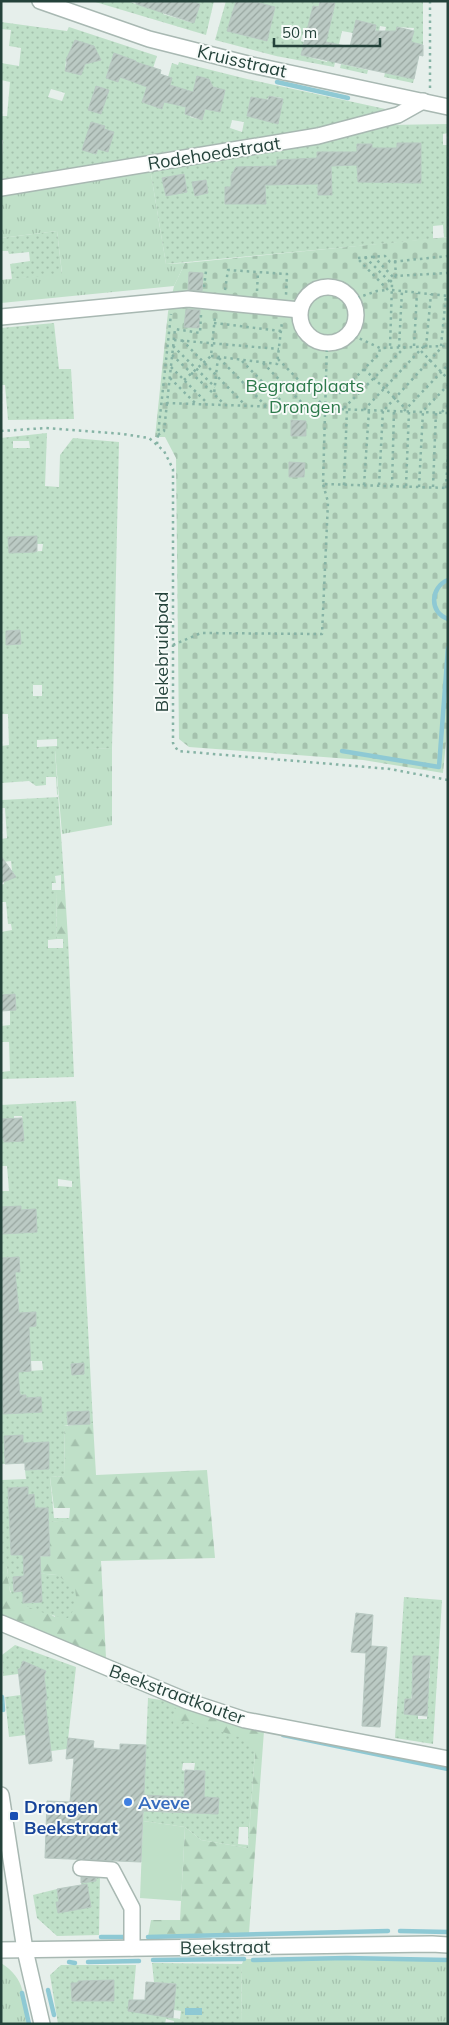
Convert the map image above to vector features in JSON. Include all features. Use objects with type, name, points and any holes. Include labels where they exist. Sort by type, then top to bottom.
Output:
[{"type":"street","name":"Kruisstraat","points":[[40,1],[149,39],[252,65],[448,107]]},
{"type":"street","name":"Rodehoedstraat","points":[[1,188],[318,136],[398,115],[426,102]]},
{"type":"street","points":[[327,287],[337,288],[352,300],[355,317],[348,333],[335,342],[327,343],[318,341],[303,328],[300,320],[300,310],[303,301],[309,294],[327,287]]},
{"type":"street","points":[[1,317],[172,300],[210,301],[300,310]]},
{"type":"street","name":"Beekstraatkouter","points":[[1,1623],[161,1691],[245,1720],[448,1759]]},
{"type":"street","points":[[1,1795],[25,1950],[42,2024]]},
{"type":"street","points":[[81,1868],[112,1870],[132,1908],[132,1948]]},
{"type":"street","name":"Beekstraat","points":[[1,1950],[432,1944],[448,1946]]},
{"type":"path","points":[[426,102],[430,1]]},
{"type":"path","points":[[373,256],[395,277]]},
{"type":"path","points":[[388,290],[357,258],[385,256],[390,262],[395,262],[448,256]]},
{"type":"path","points":[[365,257],[392,284],[390,347]]},
{"type":"path","points":[[395,262],[395,277]]},
{"type":"path","points":[[184,380],[211,356],[214,323],[206,271]]},
{"type":"path","points":[[257,291],[258,272]]},
{"type":"path","points":[[390,282],[395,277],[448,273]]},
{"type":"path","points":[[352,300],[377,291],[388,290],[447,296],[442,346],[383,409],[378,486]]},
{"type":"path","points":[[399,347],[402,292]]},
{"type":"path","points":[[414,347],[417,293]]},
{"type":"path","points":[[364,410],[425,347],[431,294]]},
{"type":"path","points":[[157,444],[172,300]]},
{"type":"path","points":[[158,435],[164,431],[175,330],[200,333],[210,301]]},
{"type":"path","points":[[214,323],[281,331]]},
{"type":"path","points":[[348,333],[380,348],[448,346]]},
{"type":"path","points":[[174,340],[279,349]]},
{"type":"path","points":[[182,340],[245,405]]},
{"type":"path","points":[[173,644],[201,632],[322,634],[328,502],[323,484],[327,343]]},
{"type":"path","points":[[173,346],[215,387]]},
{"type":"path","points":[[344,485],[346,409],[373,378],[405,347]]},
{"type":"path","points":[[326,391],[340,393],[378,354],[380,348]]},
{"type":"path","points":[[421,351],[448,379]]},
{"type":"path","points":[[172,355],[225,404]]},
{"type":"path","points":[[211,356],[277,364]]},
{"type":"path","points":[[214,394],[218,357]]},
{"type":"path","points":[[218,357],[266,406]]},
{"type":"path","points":[[278,359],[326,408]]},
{"type":"path","points":[[240,360],[288,406]]},
{"type":"path","points":[[262,362],[306,407]]},
{"type":"path","points":[[406,410],[448,365]]},
{"type":"path","points":[[171,367],[208,404]]},
{"type":"path","points":[[364,369],[406,410],[406,486]]},
{"type":"path","points":[[170,378],[195,404]]},
{"type":"path","points":[[419,487],[423,411],[448,386]]},
{"type":"path","points":[[273,406],[275,394]]},
{"type":"path","points":[[167,403],[364,410],[383,409],[448,413]]},
{"type":"path","points":[[441,412],[448,405]]},
{"type":"path","points":[[364,485],[369,410]]},
{"type":"path","points":[[392,486],[394,410]]},
{"type":"path","points":[[433,487],[436,412]]},
{"type":"path","points":[[1,431],[46,428],[123,434],[149,438],[157,444]]},
{"type":"path","name":"Blekebruidpad","points":[[157,444],[164,451],[174,469],[173,743],[178,751],[390,769],[448,780]]},
{"type":"path","points":[[323,484],[447,488],[448,455]]},
{"type":"green space","points":[[92,1],[127,1],[145,7],[167,1],[163,14],[193,23],[200,4],[191,1],[214,1],[206,35]]},
{"type":"green space","points":[[226,1],[236,1],[228,31],[267,41],[275,7],[252,1],[320,1],[311,37],[302,35],[301,41],[304,42],[301,55],[327,62],[331,43],[326,42],[323,16],[332,18],[335,3],[328,1],[423,1],[423,45],[414,43],[410,46],[414,28],[397,27],[396,31],[383,39],[386,27],[380,26],[376,50],[376,25],[356,20],[353,33],[342,31],[334,67],[276,56],[215,40]]},
{"type":"green space","points":[[1,22],[67,31],[69,27],[157,56],[142,102],[162,108],[164,102],[168,103],[174,86],[170,85],[168,77],[172,63],[178,65],[179,62],[390,110],[321,127],[170,156],[171,151],[64,172],[1,179],[3,140],[1,140],[1,116],[7,116],[10,82],[1,80],[1,63],[19,66],[21,48],[9,46],[11,30],[1,29]],"holes":[[[71,51],[81,75],[65,71],[66,60]],[[114,53],[136,61],[129,80],[120,77],[118,82],[106,77]],[[197,77],[208,79],[213,87],[225,90],[222,102],[218,101],[215,111],[205,109],[202,120],[185,114],[188,100],[191,100]],[[97,86],[109,90],[88,109]],[[51,89],[65,93],[62,101],[48,97]],[[270,96],[282,98],[283,101],[281,108],[267,121],[247,115],[251,97],[266,100]],[[232,120],[244,122],[242,132],[230,128]],[[92,122],[104,126],[96,154],[82,149]]]},
{"type":"green space","points":[[341,64],[368,70],[367,74],[340,68]]},
{"type":"green space","points":[[385,73],[414,79],[413,83],[384,77]]},
{"type":"green space","points":[[448,124],[448,133],[443,134],[443,145],[448,145],[448,237],[444,237],[443,225],[433,226],[433,239],[166,264],[150,168],[270,148],[312,145],[388,125]],"holes":[[[421,143],[421,183],[398,183],[397,144]],[[371,144],[381,181],[358,182],[357,145]],[[317,152],[341,152],[341,166],[331,166],[332,194],[318,195]],[[300,159],[301,184],[277,185],[277,160]],[[253,166],[265,166],[265,203],[225,204],[225,187],[237,187],[253,179]],[[184,174],[187,192],[166,196],[162,178]],[[206,180],[208,193],[195,196],[193,182]]]},
{"type":"green space","points":[[150,168],[166,264],[185,263],[174,286],[1,303],[1,280],[62,273],[57,231],[1,238],[1,195]]},
{"type":"green space","points":[[57,231],[62,274],[12,279],[10,264],[30,261],[29,252],[9,254],[8,251],[1,251],[1,238]]},
{"type":"green space","name":"Begraafplaats Drongen","points":[[448,237],[448,722],[443,773],[363,760],[189,747],[179,739],[176,458],[165,437],[155,437],[168,312],[174,286],[185,263]]},
{"type":"green space","points":[[54,323],[59,369],[71,369],[74,419],[8,420],[5,385],[1,385],[1,328]]},
{"type":"green space","points":[[47,433],[45,486],[59,487],[60,455],[73,438],[119,442],[112,748],[55,751],[58,796],[56,777],[46,777],[46,785],[36,786],[29,781],[1,783],[1,746],[9,745],[8,714],[1,714],[1,438]],"holes":[[[13,441],[29,441],[30,448],[13,448]],[[35,544],[43,544],[42,551],[20,552]],[[20,630],[21,644],[6,645],[6,631]],[[33,685],[42,685],[42,696],[33,696]],[[57,739],[57,746],[37,747],[37,740]]]},
{"type":"green space","points":[[112,748],[112,825],[62,834],[55,750]]},
{"type":"green space","points":[[58,797],[65,891],[56,892],[57,939],[48,940],[48,948],[63,948],[63,939],[68,939],[74,1077],[1,1079],[1,1072],[10,1071],[9,1042],[1,1042],[1,1026],[10,1025],[10,1010],[16,1009],[15,994],[1,995],[1,932],[12,930],[11,924],[8,924],[6,902],[1,902],[1,885],[4,884],[4,879],[13,878],[15,875],[13,872],[10,872],[12,870],[11,861],[2,862],[1,839],[7,838],[5,808],[1,808],[1,800]],"holes":[[[61,875],[61,890],[52,890],[52,883],[56,883],[55,876]]]},
{"type":"green space","points":[[56,891],[65,891],[68,939],[57,939]]},
{"type":"green space","points":[[76,1101],[93,1423],[90,1424],[67,1412],[68,1425],[64,1426],[65,1476],[50,1477],[54,1518],[70,1518],[69,1521],[49,1522],[49,1529],[10,1531],[11,1555],[23,1555],[23,1572],[57,1575],[75,1588],[77,1605],[68,1618],[34,1610],[18,1601],[10,1590],[7,1566],[1,1566],[1,1480],[26,1479],[25,1470],[49,1469],[49,1442],[23,1443],[22,1435],[4,1436],[5,1464],[1,1464],[1,1373],[43,1370],[42,1361],[30,1361],[1,1328],[36,1326],[35,1312],[19,1313],[18,1297],[1,1298],[15,1281],[15,1272],[20,1272],[19,1257],[1,1258],[1,1230],[2,1234],[37,1232],[36,1209],[21,1210],[21,1206],[1,1214],[1,1191],[9,1191],[7,1166],[1,1166],[1,1139],[4,1142],[24,1140],[22,1116],[14,1116],[14,1119],[1,1123],[1,1105]],"holes":[[[58,1179],[72,1181],[72,1187],[58,1186]],[[83,1363],[84,1374],[72,1374],[71,1364]],[[2,1389],[25,1395],[26,1398],[40,1397],[42,1412],[3,1414]],[[27,1487],[28,1495],[34,1494],[9,1513],[8,1488]],[[41,1576],[42,1602],[24,1603],[23,1591],[14,1592],[13,1577]]]},
{"type":"green space","points":[[93,1423],[96,1475],[207,1470],[215,1558],[101,1561],[106,1658],[1,1616],[1,1566],[7,1566],[10,1592],[55,1617],[57,1575],[23,1572],[23,1557],[50,1556],[49,1522],[69,1520],[70,1508],[54,1508],[50,1477],[65,1476],[64,1426]]},
{"type":"green space","points":[[404,1597],[442,1600],[433,1744],[395,1738]],"holes":[[[413,1656],[430,1656],[430,1678],[412,1678]],[[412,1694],[428,1695],[427,1719],[418,1719],[418,1715],[404,1714],[405,1699],[411,1699]]]},
{"type":"green space","points":[[15,1645],[76,1667],[67,1749],[44,1752],[46,1717],[24,1720],[25,1735],[9,1737],[5,1697],[21,1695],[22,1703],[47,1700],[44,1677],[46,1671],[23,1661],[20,1669],[18,1669],[18,1674],[3,1676],[2,1655]]},
{"type":"green space","points":[[148,1698],[175,1702],[173,1727],[186,1721],[239,1737],[255,1752],[248,1848],[201,1840],[185,1827],[143,1821]],"holes":[[[183,1763],[195,1763],[194,1770],[205,1771],[204,1797],[218,1814],[156,1812],[156,1796],[184,1797],[185,1771],[182,1770]],[[239,1827],[248,1827],[248,1845],[238,1844]]]},
{"type":"green space","points":[[175,1702],[264,1731],[249,1933],[148,1937],[151,1920],[180,1920],[185,1827],[201,1840],[248,1848],[255,1752],[172,1727]]},
{"type":"green space","points":[[143,1821],[185,1827],[181,1901],[140,1898]]},
{"type":"green space","points":[[95,1872],[100,1875],[99,1935],[57,1936],[37,1918],[33,1895],[57,1889],[59,1902],[56,1902],[90,1906],[89,1896],[83,1897],[81,1883],[96,1881]]},
{"type":"green space","points":[[244,1959],[448,1960],[448,2024],[241,2024],[242,1964]]},
{"type":"green space","points":[[1,1963],[15,1975],[22,1989],[27,2024],[1,2024]]},
{"type":"green space","points":[[152,1963],[242,1964],[241,2024],[174,2024],[174,2021],[166,2019],[165,2024],[58,2024],[50,1975],[61,1965],[136,1965],[133,2001],[129,2001],[129,2011],[180,2019],[181,2011],[161,2008],[176,1984],[154,1982]],"holes":[[[114,1980],[114,2000],[72,2001],[71,1983],[78,1983],[78,1981]]]},
{"type":"water","points":[[185,2008],[202,2008],[202,2015],[185,2015]]},
{"type":"building","points":[[136,1],[191,1],[200,4],[194,23],[136,4]]},
{"type":"building","points":[[236,1],[252,1],[275,7],[267,41],[227,31]]},
{"type":"building","points":[[320,1],[335,3],[326,42],[350,47],[356,20],[376,25],[375,31],[396,31],[397,27],[414,31],[411,42],[423,45],[423,56],[419,55],[414,79],[301,55],[313,6],[319,7]]},
{"type":"building","points":[[75,40],[94,46],[101,60],[85,64],[81,75],[65,71],[66,60]]},
{"type":"building","points":[[114,53],[161,70],[160,74],[172,78],[170,85],[193,92],[197,76],[209,79],[213,87],[225,90],[220,112],[205,109],[202,120],[185,114],[186,107],[164,102],[162,109],[142,102],[147,87],[120,77],[118,82],[106,78]]},
{"type":"building","points":[[96,86],[109,90],[101,114],[88,110]]},
{"type":"building","points":[[269,96],[283,99],[278,124],[247,116],[251,97],[268,100]]},
{"type":"building","points":[[91,122],[105,126],[104,129],[114,132],[108,152],[98,149],[96,154],[82,150]]},
{"type":"building","points":[[397,143],[421,143],[421,183],[358,182],[357,165],[331,166],[332,195],[318,195],[318,184],[265,185],[266,204],[225,204],[225,187],[231,187],[231,176],[236,167],[277,166],[277,160],[317,158],[317,152],[357,152],[357,144],[372,144],[372,148],[397,148]]},
{"type":"building","points":[[184,174],[187,192],[166,196],[162,178]]},
{"type":"building","points":[[206,180],[208,193],[195,196],[192,182]]},
{"type":"building","points":[[189,272],[203,273],[202,291],[188,290]]},
{"type":"building","points":[[186,309],[200,310],[199,328],[184,327]]},
{"type":"building","points":[[291,420],[306,421],[306,436],[291,436]]},
{"type":"building","points":[[289,462],[305,463],[304,477],[289,477]]},
{"type":"building","points":[[37,536],[37,551],[9,553],[8,537]]},
{"type":"building","points":[[20,630],[21,644],[6,645],[6,631]]},
{"type":"building","points":[[1,856],[16,877],[1,883]]},
{"type":"building","points":[[15,994],[16,1010],[1,1011],[1,995]]},
{"type":"building","points":[[22,1118],[24,1141],[4,1142],[1,1139],[2,1119]]},
{"type":"building","points":[[21,1206],[21,1210],[36,1209],[37,1232],[2,1234],[1,1207]]},
{"type":"building","points":[[19,1257],[20,1272],[15,1272],[19,1313],[36,1312],[36,1326],[29,1327],[31,1371],[18,1372],[20,1395],[26,1395],[26,1398],[41,1397],[42,1412],[3,1414],[1,1379],[1,1258]]},
{"type":"building","points":[[84,1363],[84,1374],[72,1375],[71,1364]]},
{"type":"building","points":[[89,1411],[90,1424],[68,1425],[67,1412]]},
{"type":"building","points":[[23,1435],[23,1443],[49,1442],[49,1469],[25,1470],[25,1463],[5,1464],[4,1436]]},
{"type":"building","points":[[28,1487],[28,1495],[34,1494],[35,1508],[48,1508],[50,1556],[40,1556],[42,1602],[23,1603],[23,1591],[14,1592],[13,1577],[24,1576],[23,1555],[11,1555],[8,1488]]},
{"type":"building","points":[[356,1613],[373,1615],[371,1646],[387,1647],[380,1727],[362,1726],[366,1653],[351,1652]]},
{"type":"building","points":[[413,1656],[430,1656],[427,1716],[404,1714],[405,1699],[412,1699]]},
{"type":"building","points":[[23,1661],[46,1671],[44,1676],[47,1700],[45,1700],[52,1761],[29,1764],[18,1669],[20,1669]]},
{"type":"building","name":"Aveve","points":[[68,1738],[94,1741],[93,1748],[120,1750],[120,1744],[146,1745],[144,1795],[184,1797],[185,1770],[205,1771],[204,1797],[219,1798],[218,1814],[143,1811],[141,1862],[45,1858],[47,1801],[70,1802],[74,1758],[66,1759]]},
{"type":"building","points":[[81,1877],[96,1878],[96,1881],[81,1883]]},
{"type":"building","points":[[87,1884],[91,1907],[58,1913],[56,1902],[59,1902],[57,1889]]},
{"type":"building","points":[[114,1980],[114,2001],[72,2001],[71,1983],[78,1983],[78,1981]]},
{"type":"building","points":[[146,1982],[176,1984],[173,2018],[128,2011],[129,2000],[145,2000]]},
{"type":"waterway","points":[[277,82],[348,98]]},
{"type":"waterway","points":[[448,580],[438,588],[434,600],[437,611],[448,619]]},
{"type":"waterway","points":[[342,751],[439,767],[448,648]]},
{"type":"waterway","points":[[2,1697],[3,1710]]},
{"type":"waterway","points":[[283,1735],[448,1769]]},
{"type":"waterway","points":[[148,1937],[388,1931]]},
{"type":"waterway","points":[[400,1931],[448,1932]]},
{"type":"waterway","points":[[101,1937],[126,1937]]},
{"type":"waterway","points":[[253,1960],[346,1958],[448,1960]]},
{"type":"waterway","points":[[153,1960],[244,1959]]},
{"type":"waterway","points":[[88,1962],[139,1961]]},
{"type":"waterway","points":[[69,1962],[75,1963]]},
{"type":"waterway","points":[[48,1990],[54,2015]]},
{"type":"waterway","points":[[22,1993],[29,2024]]},
{"type":"place","name":"Aveve","points":[[128,1802]]},
{"type":"place","name":"Drongen Beekstraat","points":[[14,1816]]}]
